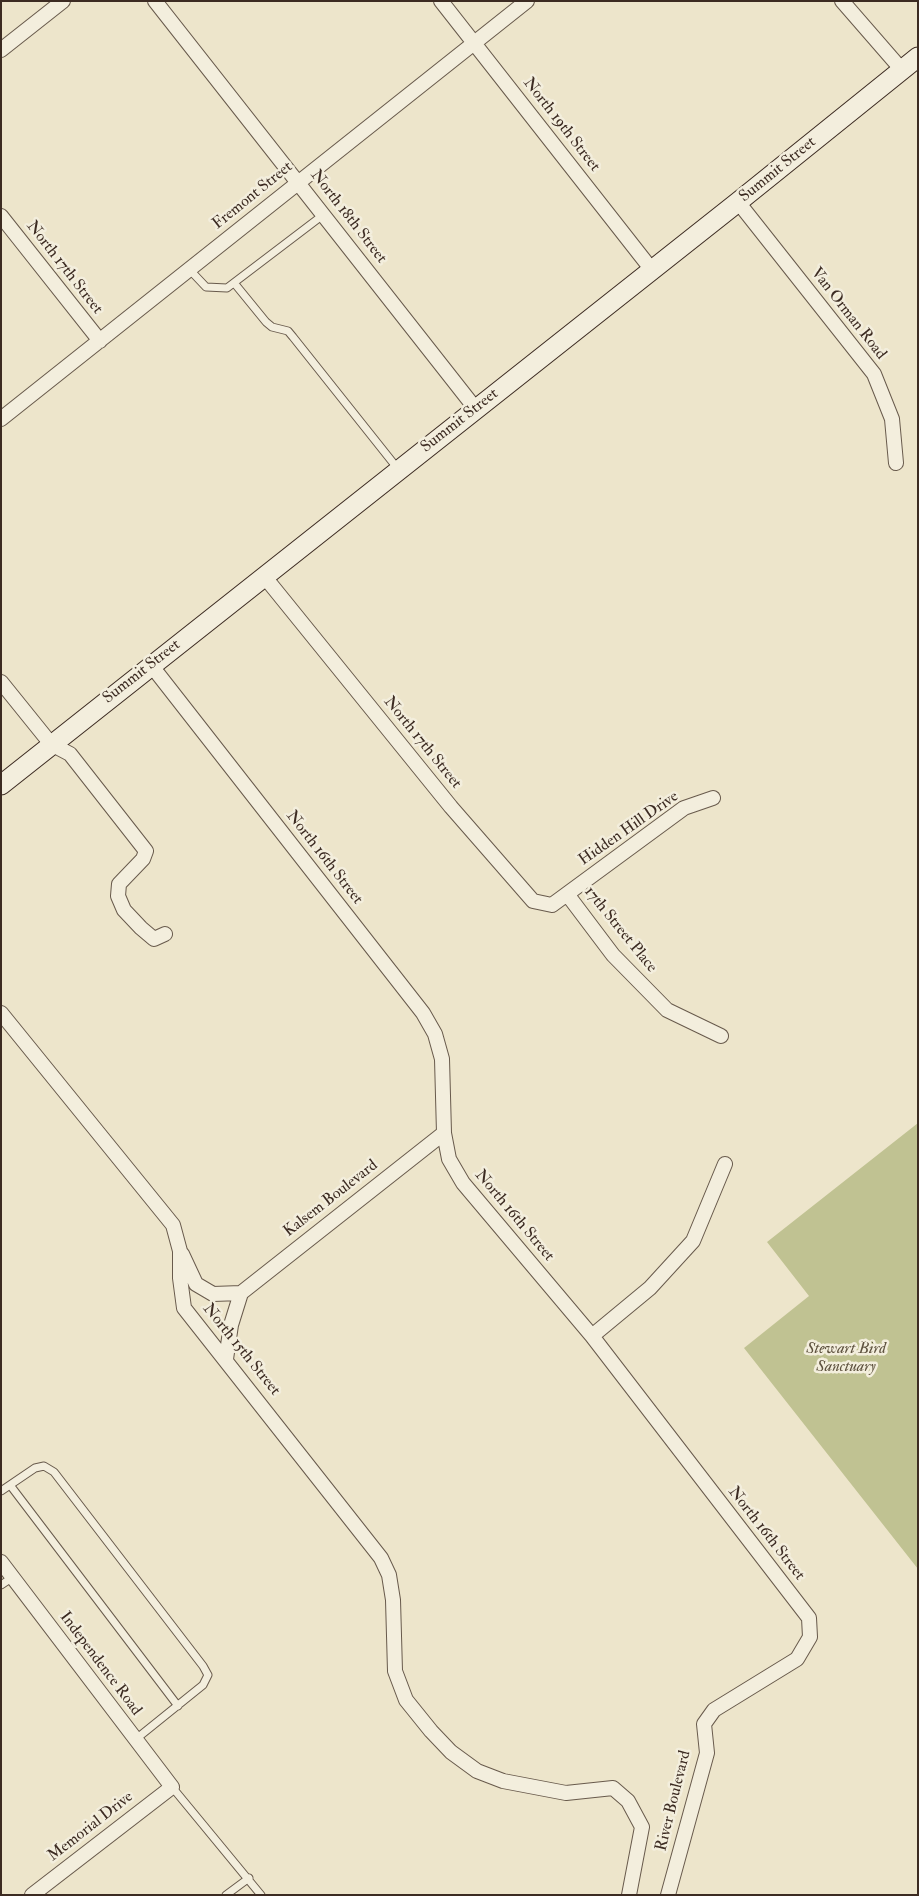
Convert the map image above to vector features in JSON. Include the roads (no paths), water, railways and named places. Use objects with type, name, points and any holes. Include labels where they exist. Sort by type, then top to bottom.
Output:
[{"type":"main road","name":"Summit Street","points":[[1,785],[475,408],[738,202],[918,57]]},
{"type":"street","points":[[1,50],[64,1]]},
{"type":"street","name":"North 18th Street","points":[[155,1],[475,408]]},
{"type":"street","name":"North 19th Street","points":[[442,1],[652,270]]},
{"type":"street","name":"Fremont Street","points":[[1,419],[527,1]]},
{"type":"street","points":[[842,1],[902,70]]},
{"type":"street","name":"Van Orman Road","points":[[738,202],[874,374],[892,419],[896,463]]},
{"type":"street","name":"North 17th Street","points":[[1,216],[100,341]]},
{"type":"street","name":"North 17th Street","points":[[264,576],[451,807],[533,900],[552,904],[567,894]]},
{"type":"street","name":"North 16th Street","points":[[151,665],[423,1013],[435,1034],[442,1059],[444,1133],[449,1159],[463,1184],[592,1336],[809,1618]]},
{"type":"street","points":[[1,682],[51,744],[70,754],[146,851],[144,859],[119,884],[118,896],[124,910],[154,939],[165,934]]},
{"type":"street","name":"Hidden Hill Drive","points":[[567,894],[684,808],[713,798]]},
{"type":"street","name":"17th Street Place","points":[[567,894],[613,955],[668,1010],[721,1036]]},
{"type":"street","name":"North 15th Street","points":[[1,1013],[173,1225],[180,1251],[180,1278],[184,1308],[226,1358],[382,1558],[389,1574],[393,1600],[396,1671],[406,1700],[430,1731],[451,1752],[477,1771],[504,1781],[566,1793],[613,1788],[628,1801],[642,1827],[629,1895]]},
{"type":"street","name":"Kalsem Boulevard","points":[[241,1293],[444,1133]]},
{"type":"street","points":[[592,1336],[650,1288],[693,1241],[725,1164]]},
{"type":"street","points":[[180,1251],[196,1284],[213,1294],[241,1293],[231,1325],[226,1358]]},
{"type":"street","name":"Independence Road","points":[[1,1562],[172,1787]]},
{"type":"street","name":"River Boulevard","points":[[668,1895],[707,1753],[704,1724],[714,1710],[797,1659],[810,1637],[809,1618]]},
{"type":"street","name":"Memorial Drive","points":[[32,1895],[172,1787]]},
{"type":"lane","points":[[189,269],[206,287],[227,288],[235,284],[323,215]]},
{"type":"lane","points":[[235,284],[266,322],[272,327],[288,331],[398,469]]},
{"type":"lane","points":[[1,1492],[35,1468],[44,1466],[54,1472],[208,1675],[204,1684],[136,1739]]},
{"type":"lane","points":[[10,1486],[178,1706]]},
{"type":"lane","points":[[1,1585],[13,1577]]},
{"type":"lane","points":[[172,1787],[249,1878],[261,1895]]},
{"type":"lane","points":[[226,1895],[249,1878]]},
{"type":"park label","name":"Stewart Bird Sanctuary","points":[[846,1359]]}]
